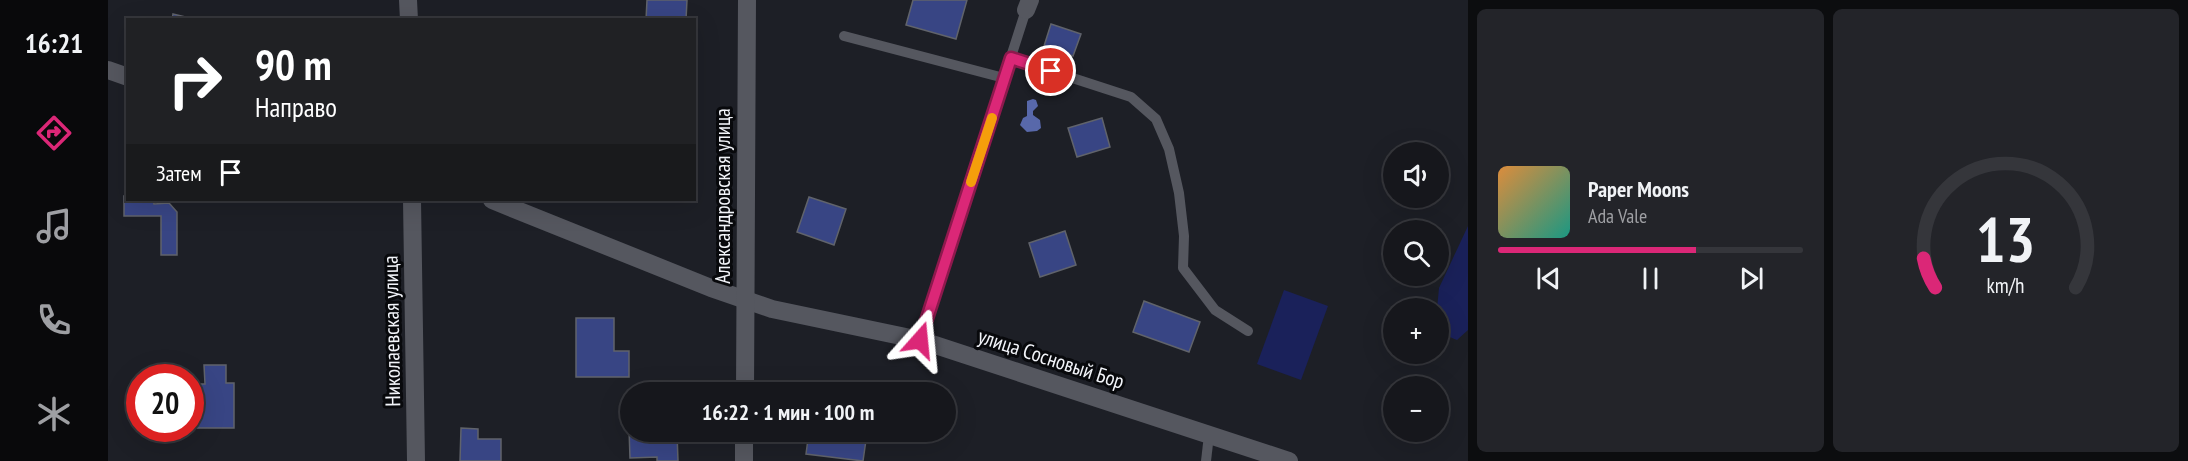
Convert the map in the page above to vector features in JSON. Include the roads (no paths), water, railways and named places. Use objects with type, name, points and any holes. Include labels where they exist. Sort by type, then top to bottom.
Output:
[{"type":"street","points":[[408,0],[409,18]]},
{"type":"street","name":"Александровская улица","points":[[744,382],[747,0]]},
{"type":"street","points":[[108,70],[126,76]]},
{"type":"street","name":"Николаевская улица","points":[[412,201],[416,461]]},
{"type":"street","name":"улица Сосновый Бор","points":[[495,201],[772,309],[920,340],[1289,461]]},
{"type":"street","points":[[744,442],[744,461]]},
{"type":"lane","points":[[920,340],[1028,5]]},
{"type":"lane","points":[[844,36],[1004,78]]},
{"type":"lane","points":[[1011,58],[1131,97],[1156,119],[1169,149],[1179,193],[1184,236],[1183,268],[1215,310],[1248,332]]},
{"type":"lane","points":[[1206,461],[1209,435]]},
{"type":"water","points":[[1036,100],[1038,106],[1033,111],[1033,115],[1040,120],[1041,128],[1027,132],[1020,125],[1023,118],[1027,116],[1027,101]]}]
